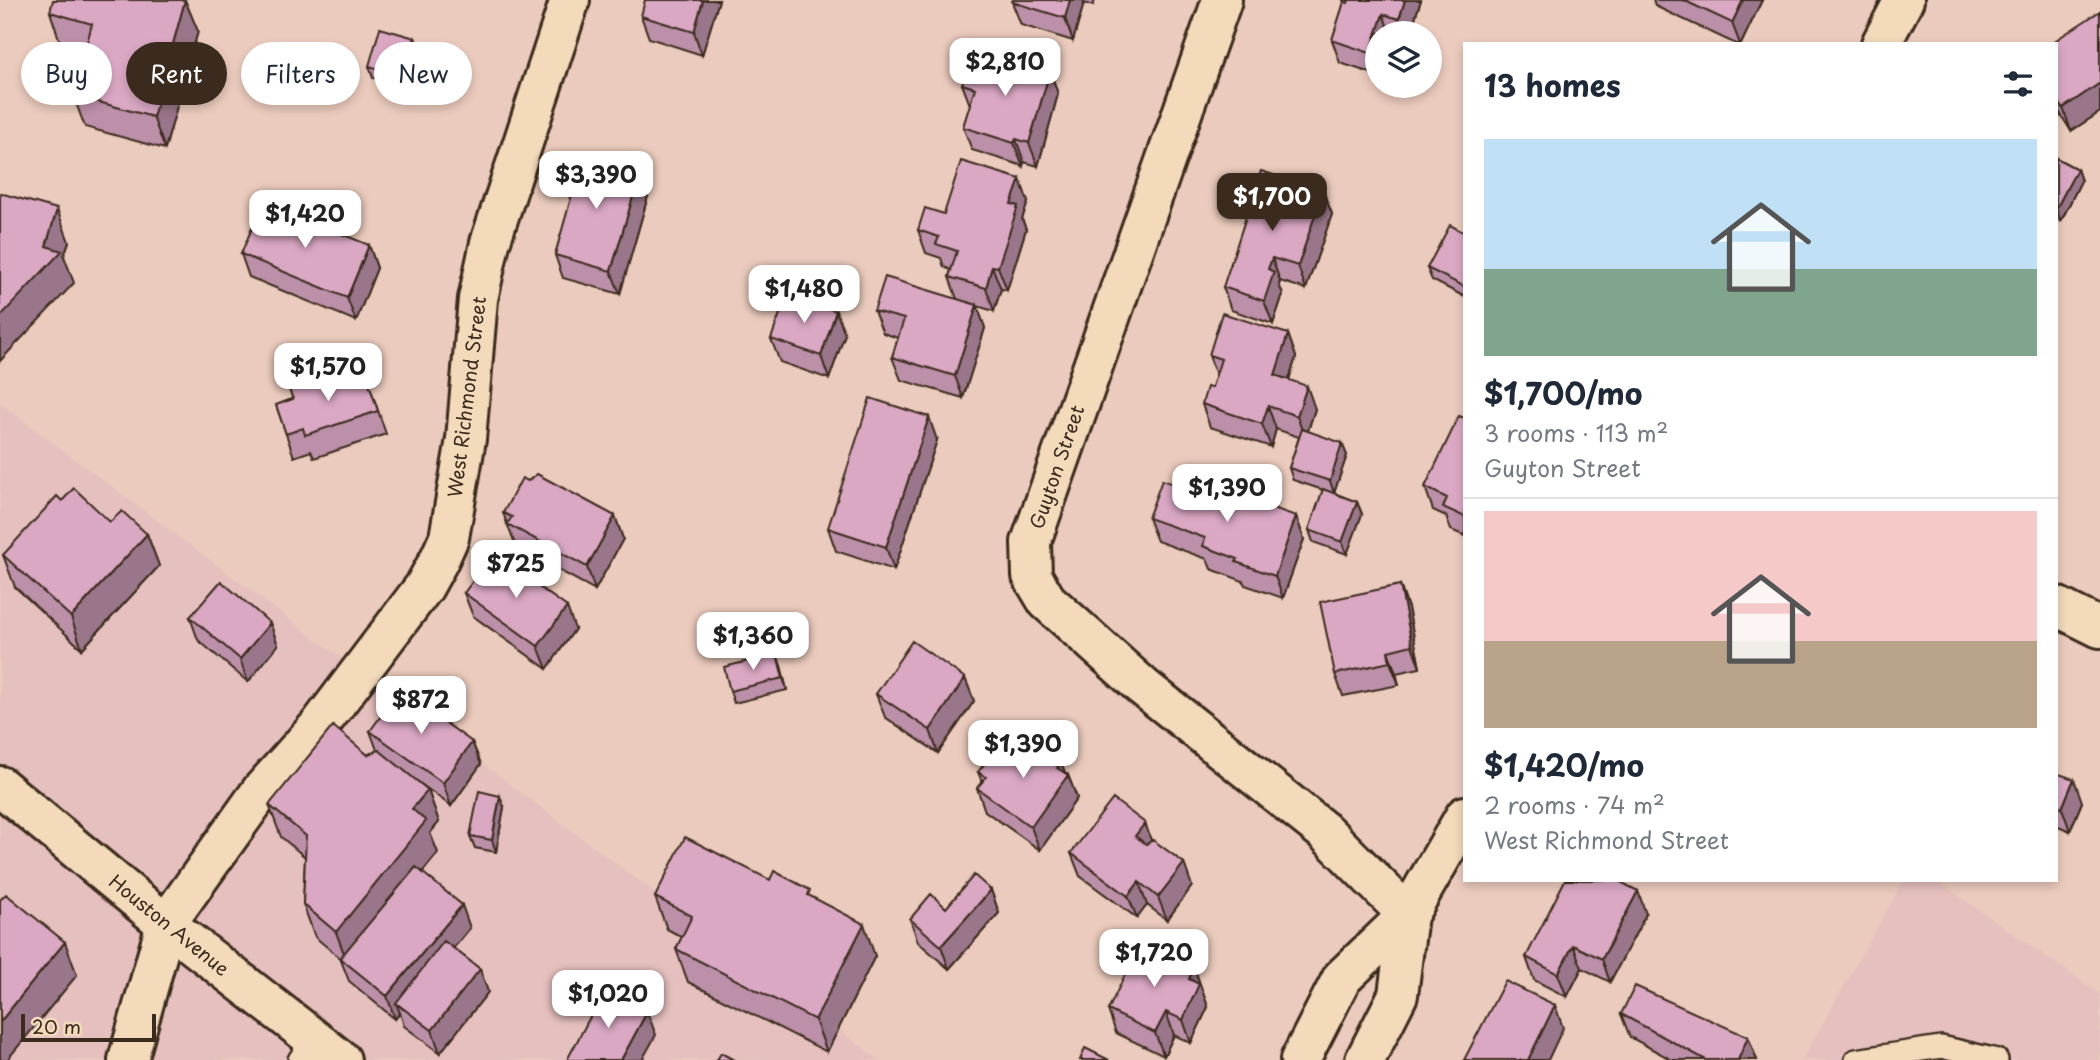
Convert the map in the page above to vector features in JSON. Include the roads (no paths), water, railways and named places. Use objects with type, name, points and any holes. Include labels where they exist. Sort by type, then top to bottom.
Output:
[{"type":"street","name":"West Richmond Street","points":[[166,924],[261,792],[320,726],[424,587],[449,538],[466,439],[478,299],[490,243],[570,0]]},
{"type":"street","name":"Guyton Street","points":[[1222,0],[1031,542],[1032,576],[1047,601],[1142,686],[1324,831],[1408,915]]},
{"type":"street","points":[[1882,42],[1904,0]]},
{"type":"street","points":[[2058,607],[2100,628]]},
{"type":"street","name":"Houston Avenue","points":[[0,786],[318,1053]]},
{"type":"street","points":[[1300,1060],[1342,978],[1408,915],[1463,819]]},
{"type":"street","points":[[1365,1060],[1398,995],[1408,915]]},
{"type":"street","points":[[128,1060],[166,924]]},
{"type":"lane","points":[[1858,1059],[1941,1047],[1997,1060]]}]
